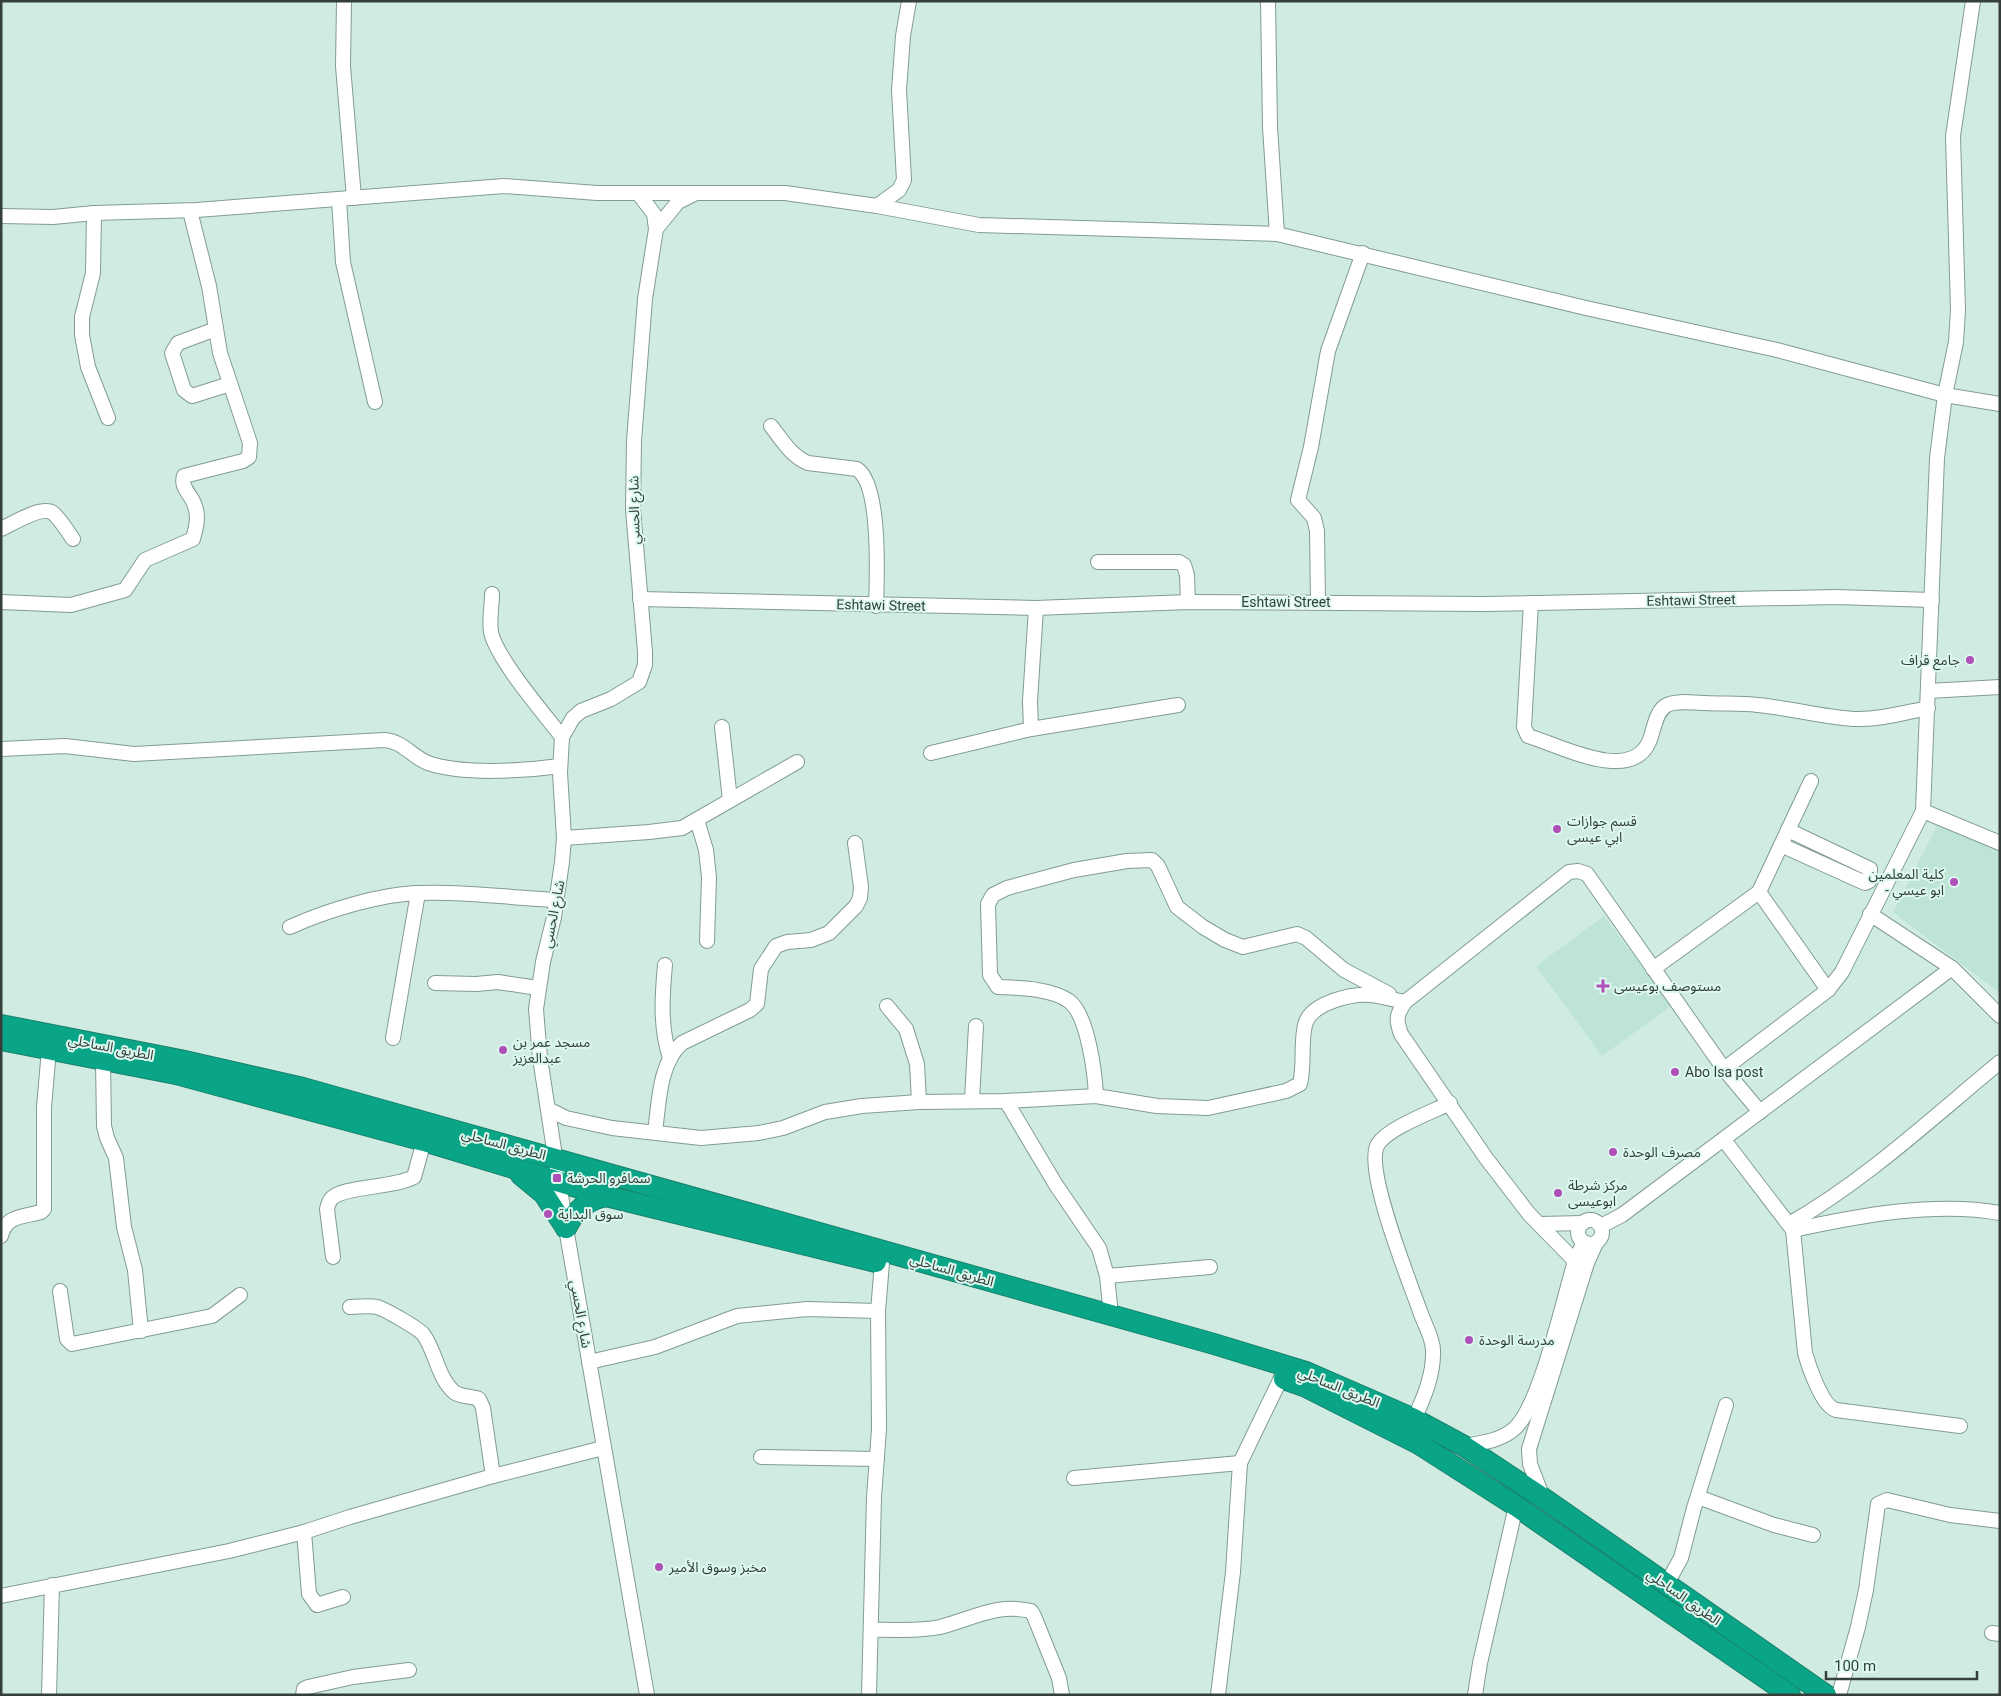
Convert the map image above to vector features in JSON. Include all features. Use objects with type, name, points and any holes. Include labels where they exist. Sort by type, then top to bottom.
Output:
[{"type":"highway","name":"الطريق الساحلي","points":[[1,1025],[189,1062],[303,1088],[1111,1315],[1306,1372],[1414,1419],[1464,1446],[1543,1498],[1826,1695]]},
{"type":"highway","name":"الطريق الساحلي","points":[[1,1040],[176,1074],[424,1141],[514,1170],[606,1196],[882,1264],[1304,1386],[1419,1444],[1516,1506],[1790,1695]]},
{"type":"highway","points":[[514,1170],[544,1194],[566,1228],[578,1210],[586,1203],[606,1196]]},
{"type":"street","points":[[344,1],[343,66],[354,198]]},
{"type":"street","points":[[877,206],[899,190],[904,180],[900,90],[902,36],[909,1]]},
{"type":"street","points":[[1268,1],[1270,127],[1277,234]]},
{"type":"street","points":[[1724,1068],[1828,990],[1842,972],[1923,811],[1938,458],[1945,395],[1956,342],[1958,310],[1953,136],[1972,1]]},
{"type":"street","points":[[1,216],[53,217],[94,213],[190,210],[504,186],[597,193],[699,192],[785,194],[877,206],[979,225],[1103,231],[1277,234],[1363,253],[1586,308],[1777,350],[1945,395],[2000,404]]},
{"type":"street","points":[[656,229],[678,202],[699,192]]},
{"type":"street","points":[[638,193],[654,214],[656,229]]},
{"type":"street","points":[[339,200],[343,262],[375,402]]},
{"type":"street","points":[[1,602],[71,605],[118,594],[126,590],[145,560],[193,538],[196,527],[196,506],[185,488],[184,476],[243,462],[249,457],[250,443],[230,384],[190,210]]},
{"type":"street","points":[[94,213],[93,273],[82,317],[82,335],[88,367],[108,418]]},
{"type":"street","name":"شارع الحسي","points":[[647,1695],[566,1228],[536,1023],[538,988],[557,900],[564,838],[560,766],[562,737],[566,727],[581,711],[611,699],[639,682],[645,665],[646,652],[633,509],[634,441],[645,299],[656,229]]},
{"type":"street","points":[[1318,602],[1317,531],[1314,518],[1298,500],[1311,447],[1328,351],[1363,253]]},
{"type":"street","points":[[216,329],[178,343],[172,353],[184,390],[192,396],[230,384]]},
{"type":"street","points":[[771,426],[792,454],[801,460],[808,463],[857,469],[862,472],[869,490],[878,544],[876,606]]},
{"type":"street","points":[[1,529],[38,511],[48,511],[53,513],[73,539]]},
{"type":"street","points":[[1098,562],[1179,562],[1184,565],[1187,575],[1188,602]]},
{"type":"street","points":[[492,594],[490,622],[492,638],[519,680],[562,737]]},
{"type":"street","name":"Eshtawi Street","points":[[640,599],[876,606],[1036,608],[1188,602],[1532,603],[1836,597],[1932,600]]},
{"type":"street","points":[[1532,603],[1524,727],[1526,733],[1528,736],[1553,743],[1587,758],[1628,761],[1638,757],[1649,742],[1660,711],[1667,705],[1685,702],[1757,705],[1852,719],[1877,718],[1928,708]]},
{"type":"street","points":[[1031,729],[1030,701],[1036,608]]},
{"type":"street","points":[[1928,691],[2000,687]]},
{"type":"street","points":[[930,753],[1031,729],[1178,705]]},
{"type":"street","points":[[722,727],[730,800]]},
{"type":"street","points":[[1,749],[65,746],[134,754],[384,740],[398,742],[424,761],[436,765],[491,772],[560,766]]},
{"type":"street","points":[[564,838],[682,828],[797,762]]},
{"type":"street","points":[[1653,969],[1759,892],[1811,782]]},
{"type":"street","points":[[1923,811],[2000,843]]},
{"type":"street","points":[[697,820],[706,850],[709,878],[707,942]]},
{"type":"street","points":[[1781,845],[1865,883],[1869,881],[1870,869],[1788,830]]},
{"type":"street","points":[[655,1132],[661,1092],[673,1051],[682,1043],[750,1010],[757,1004],[761,969],[776,946],[787,942],[811,940],[829,933],[856,906],[862,887],[854,843]]},
{"type":"street","points":[[1096,1096],[1092,1055],[1078,1012],[1070,1002],[1055,995],[1027,989],[998,987],[990,975],[988,904],[993,895],[1007,888],[1074,870],[1127,861],[1152,860],[1158,866],[1177,907],[1203,927],[1225,940],[1243,947],[1296,934],[1306,938],[1344,970],[1405,1002]]},
{"type":"street","points":[[1575,1261],[1540,1224],[1486,1158],[1401,1034],[1396,1020],[1398,1012],[1405,1002],[1569,872],[1578,871],[1587,874],[1724,1068],[1760,1112]]},
{"type":"street","points":[[1759,892],[1828,990]]},
{"type":"street","points":[[393,1038],[418,893]]},
{"type":"street","points":[[290,927],[324,912],[418,893],[557,900]]},
{"type":"street","points":[[1870,914],[1952,968],[2000,1016]]},
{"type":"street","points":[[664,964],[661,999],[662,1035],[670,1058]]},
{"type":"street","points":[[1601,1226],[1622,1215],[1952,968]]},
{"type":"street","points":[[435,983],[476,984],[498,982],[538,988]]},
{"type":"street","points":[[548,1109],[578,1121],[612,1128],[701,1138],[759,1133],[783,1128],[825,1112],[862,1106],[918,1102],[1006,1101],[1096,1096],[1157,1106],[1208,1108],[1286,1091],[1300,1084],[1304,1066],[1306,1022],[1314,1011],[1336,999],[1369,995],[1405,1002]]},
{"type":"street","points":[[887,1006],[906,1029],[917,1064],[918,1102]]},
{"type":"street","points":[[972,1100],[976,1026]]},
{"type":"street","points":[[1,1236],[3,1229],[12,1219],[41,1212],[44,1209],[44,1107],[50,1049]]},
{"type":"street","points":[[103,1060],[104,1126],[106,1138],[116,1158],[124,1227],[135,1270],[141,1331]]},
{"type":"street","points":[[1791,1227],[1856,1179],[2000,1062]]},
{"type":"street","points":[[1006,1101],[1056,1185],[1099,1248],[1107,1276],[1111,1315]]},
{"type":"street","points":[[1414,1419],[1423,1400],[1430,1376],[1433,1348],[1396,1244],[1377,1179],[1376,1149],[1379,1142],[1388,1134],[1450,1103]]},
{"type":"street","points":[[1724,1140],[1791,1227],[1805,1354],[1809,1368],[1829,1407],[1836,1410],[1960,1426]]},
{"type":"street","points":[[333,1257],[327,1209],[329,1202],[338,1194],[397,1184],[414,1177],[424,1141]]},
{"type":"street","points":[[1791,1227],[1845,1218],[1952,1207],[2000,1213]]},
{"type":"street","points":[[1540,1224],[1583,1223],[1592,1220],[1601,1226]]},
{"type":"street","points":[[1543,1498],[1530,1464],[1529,1449],[1587,1263],[1587,1241],[1579,1230],[1583,1223]]},
{"type":"street","points":[[1560,1243],[1587,1241],[1602,1236],[1601,1226]]},
{"type":"street","points":[[1464,1446],[1498,1438],[1512,1430],[1524,1418],[1538,1384],[1575,1261],[1587,1241]]},
{"type":"street","points":[[869,1695],[873,1506],[877,1459],[878,1311],[882,1264]]},
{"type":"street","points":[[1107,1276],[1210,1267]]},
{"type":"street","points":[[60,1291],[67,1339],[72,1344],[212,1316],[240,1295]]},
{"type":"street","points":[[350,1307],[376,1307],[420,1331],[427,1341],[434,1359],[454,1391],[460,1395],[467,1394],[479,1399],[483,1403],[493,1476]]},
{"type":"street","points":[[589,1362],[655,1347],[705,1326],[737,1316],[807,1309],[878,1311]]},
{"type":"street","points":[[1218,1695],[1233,1572],[1240,1463],[1281,1378]]},
{"type":"street","points":[[1666,1585],[1681,1558],[1726,1405]]},
{"type":"street","points":[[1,1596],[229,1551],[304,1532],[493,1476],[603,1448]]},
{"type":"street","points":[[761,1457],[877,1459]]},
{"type":"street","points":[[1074,1478],[1240,1463]]},
{"type":"street","points":[[1698,1497],[1774,1525],[1813,1535]]},
{"type":"street","points":[[1839,1695],[1862,1608],[1878,1504],[1887,1500],[1950,1515],[2000,1521]]},
{"type":"street","points":[[1475,1695],[1480,1663],[1516,1506]]},
{"type":"street","points":[[304,1532],[309,1594],[312,1601],[317,1605],[343,1597]]},
{"type":"street","points":[[49,1695],[52,1585]]},
{"type":"street","points":[[871,1630],[940,1627],[971,1615],[994,1610],[1030,1611],[1034,1616],[1059,1678],[1062,1695]]},
{"type":"street","points":[[303,1695],[304,1689],[308,1687],[353,1677],[409,1670]]},
{"type":"shaded area","name":"كلية المعلمين - ابو عيسي","points":[[1937,826],[2000,851],[2000,993],[1893,912]]},
{"type":"shaded area","name":"مستوصف بوعيسى","points":[[1604,916],[1671,1006],[1602,1056],[1536,966]]},
{"type":"place","name":"جامع قراف","points":[[1970,660]]},
{"type":"place","name":"قسم جوازات ابي عيسى","points":[[1557,829]]},
{"type":"place","name":"كلية المعلمين - ابو عيسي","points":[[1954,882]]},
{"type":"place","name":"مستوصف بوعيسى","points":[[1603,986]]},
{"type":"place","name":"مسجد عمر بن عبدالعزيز","points":[[503,1050]]},
{"type":"place","name":"Abo Isa post","points":[[1675,1072]]},
{"type":"place","name":"مصرف الوحدة","points":[[1613,1152]]},
{"type":"place","name":"سمافرو الحرشة","points":[[557,1178]]},
{"type":"place","name":"مركز شرطة ابوعيسى","points":[[1558,1193]]},
{"type":"place","name":"سوق البداية","points":[[548,1214]]},
{"type":"place","name":"مدرسة الوحدة","points":[[1469,1340]]},
{"type":"place","name":"مخبز وسوق الأمير","points":[[659,1567]]}]
